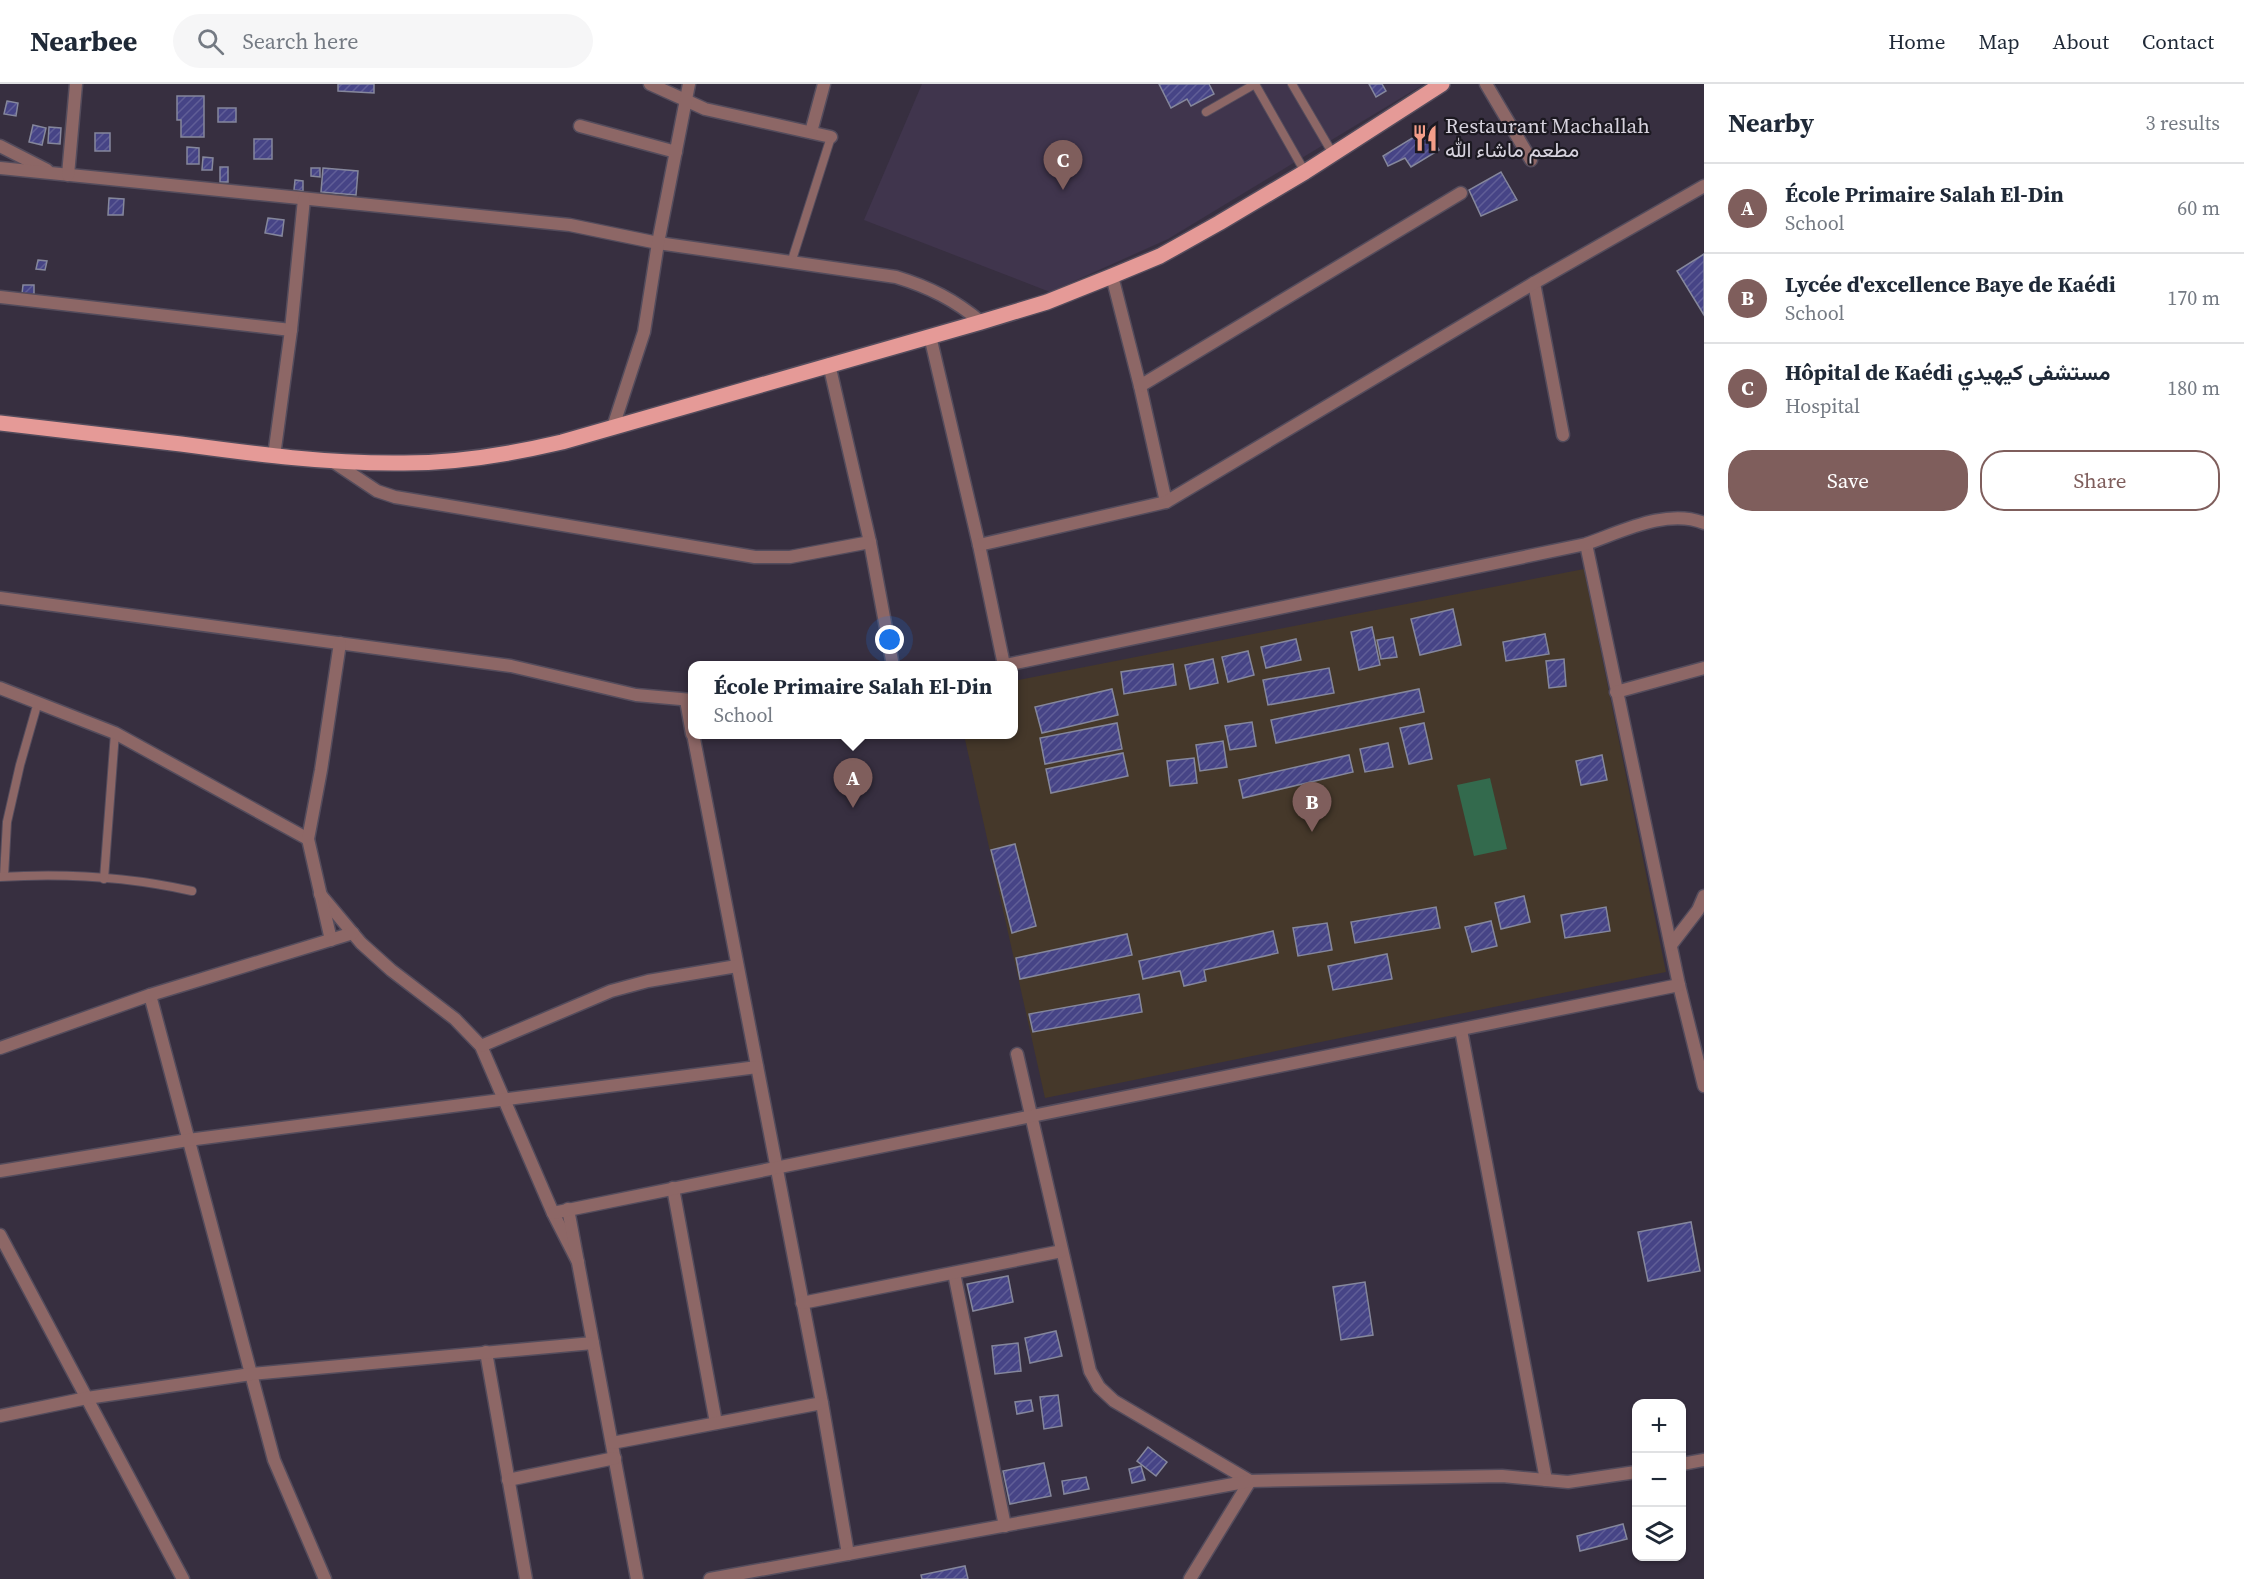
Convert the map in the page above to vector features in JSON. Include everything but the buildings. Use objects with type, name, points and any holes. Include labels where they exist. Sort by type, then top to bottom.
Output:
[{"type":"main road","points":[[0,423],[274,456],[331,460],[404,463],[448,461],[518,452],[613,427],[1047,302],[1160,256],[1305,172],[1442,84]]},
{"type":"street","points":[[62,174],[76,84]]},
{"type":"street","points":[[650,84],[705,109],[831,137]]},
{"type":"street","points":[[613,427],[644,332],[658,243],[689,84]]},
{"type":"street","points":[[811,132],[824,84]]},
{"type":"street","points":[[1486,84],[1531,160]]},
{"type":"street","points":[[580,126],[676,152]]},
{"type":"street","points":[[0,146],[62,174]]},
{"type":"street","points":[[0,168],[570,225],[658,243],[896,277],[926,286],[948,297],[981,322]]},
{"type":"street","points":[[979,545],[1166,502],[1534,283],[1704,186]]},
{"type":"street","points":[[1140,386],[1461,194]]},
{"type":"street","points":[[274,456],[291,330],[304,199]]},
{"type":"street","points":[[1112,276],[1166,502]]},
{"type":"street","points":[[1534,283],[1563,435]]},
{"type":"street","points":[[0,297],[291,330]]},
{"type":"street","points":[[930,336],[979,545],[1001,661]]},
{"type":"street","points":[[829,364],[870,542],[892,661]]},
{"type":"street","points":[[331,460],[377,491],[395,497],[755,557],[790,557],[870,542]]},
{"type":"street","points":[[1018,662],[1586,544],[1657,520],[1694,519],[1704,523]]},
{"type":"street","points":[[1586,544],[1679,985],[1704,1086]]},
{"type":"street","points":[[0,598],[511,666],[636,694],[688,700]]},
{"type":"street","points":[[331,940],[308,839],[340,643]]},
{"type":"street","points":[[1616,692],[1704,668]]},
{"type":"street","points":[[0,688],[115,733],[308,839]]},
{"type":"street","points":[[694,739],[822,1403],[848,1554]]},
{"type":"street","points":[[320,894],[353,933],[391,970],[455,1019],[481,1046],[553,1213],[578,1262]]},
{"type":"street","points":[[1671,945],[1698,910],[1704,896]]},
{"type":"street","points":[[0,1048],[150,995],[353,933]]},
{"type":"street","points":[[481,1046],[621,988],[648,981],[737,966]]},
{"type":"street","points":[[553,1213],[1679,985]]},
{"type":"street","points":[[150,995],[274,1460],[325,1579]]},
{"type":"street","points":[[1461,1030],[1545,1480]]},
{"type":"street","points":[[1017,1054],[1090,1371],[1099,1386],[1114,1401],[1250,1481]]},
{"type":"street","points":[[0,1171],[188,1140],[757,1067]]},
{"type":"street","points":[[673,1188],[716,1423]]},
{"type":"street","points":[[568,1209],[637,1579]]},
{"type":"street","points":[[0,1235],[183,1579]]},
{"type":"street","points":[[802,1303],[1062,1251]]},
{"type":"street","points":[[954,1273],[1005,1526]]},
{"type":"street","points":[[0,1416],[87,1398],[251,1374],[593,1343]]},
{"type":"street","points":[[486,1352],[526,1579]]},
{"type":"street","points":[[612,1443],[822,1403]]},
{"type":"street","points":[[508,1480],[615,1458]]},
{"type":"street","points":[[1686,1463],[1704,1460]]},
{"type":"street","points":[[710,1579],[1250,1481],[1502,1476],[1568,1482],[1632,1473]]},
{"type":"street","points":[[1190,1579],[1250,1481]]},
{"type":"lane","points":[[1206,112],[1255,84],[1305,172]]},
{"type":"lane","points":[[1292,84],[1333,154]]},
{"type":"lane","points":[[790,262],[831,137]]},
{"type":"lane","points":[[38,702],[4,822],[2,877],[104,879],[192,891]]},
{"type":"lane","points":[[104,879],[115,733]]},
{"type":"shaded area","points":[[922,84],[1424,84],[1168,239],[1050,292],[864,220]]},
{"type":"shaded area","points":[[1584,569],[1666,972],[1045,1098],[965,739],[1018,739],[1018,680]]},
{"type":"green space","points":[[1490,778],[1507,849],[1474,856],[1457,785]]},
{"type":"place","name":"Restaurant Machallah مطعم ماشاء الله","points":[[1425,138]]},
{"type":"place","name":"Hôpital de Kaédi مستشفى كيهيدي","points":[[1063,190]]},
{"type":"place","name":"École Primaire Salah El-Din","points":[[853,808]]},
{"type":"place","name":"Lycée d'excellence Baye de Kaédi","points":[[1312,832]]}]
